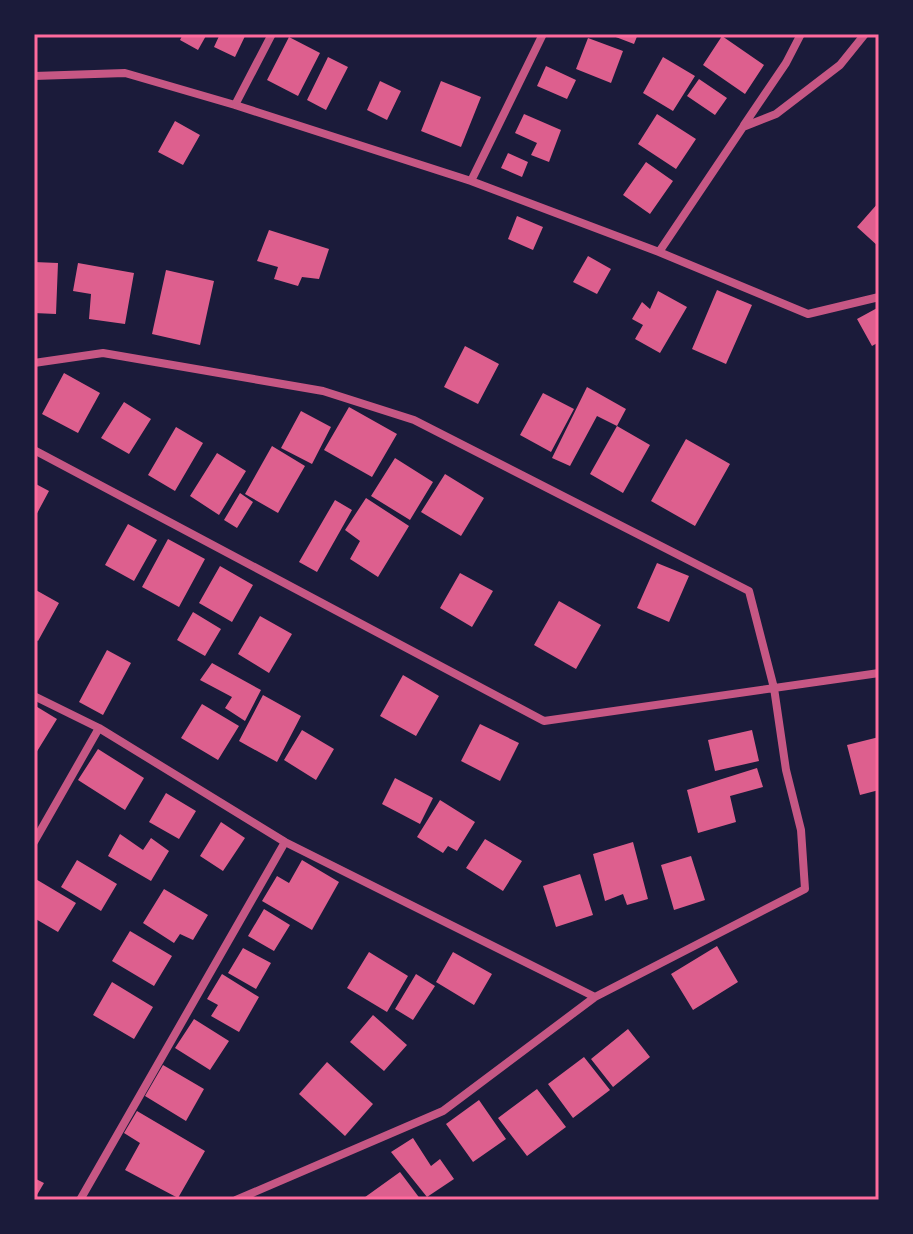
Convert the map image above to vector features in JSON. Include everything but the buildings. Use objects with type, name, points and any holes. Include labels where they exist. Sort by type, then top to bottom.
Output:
[{"type":"street","points":[[235,105],[272,34]]},
{"type":"street","points":[[471,181],[543,34]]},
{"type":"street","points":[[659,252],[786,63],[801,34]]},
{"type":"street","points":[[743,127],[776,114],[840,65],[865,34]]},
{"type":"street","points":[[34,76],[125,73],[235,105],[471,181],[659,252],[808,314],[879,297]]},
{"type":"street","points":[[34,363],[103,353],[323,391],[414,420],[749,591],[774,688],[786,770],[801,830],[805,889],[595,997],[443,1111],[236,1200]]},
{"type":"street","points":[[34,450],[544,721],[879,673]]},
{"type":"street","points":[[34,696],[99,728],[285,842],[595,997]]},
{"type":"street","points":[[34,842],[99,728]]},
{"type":"street","points":[[80,1200],[285,842]]}]
